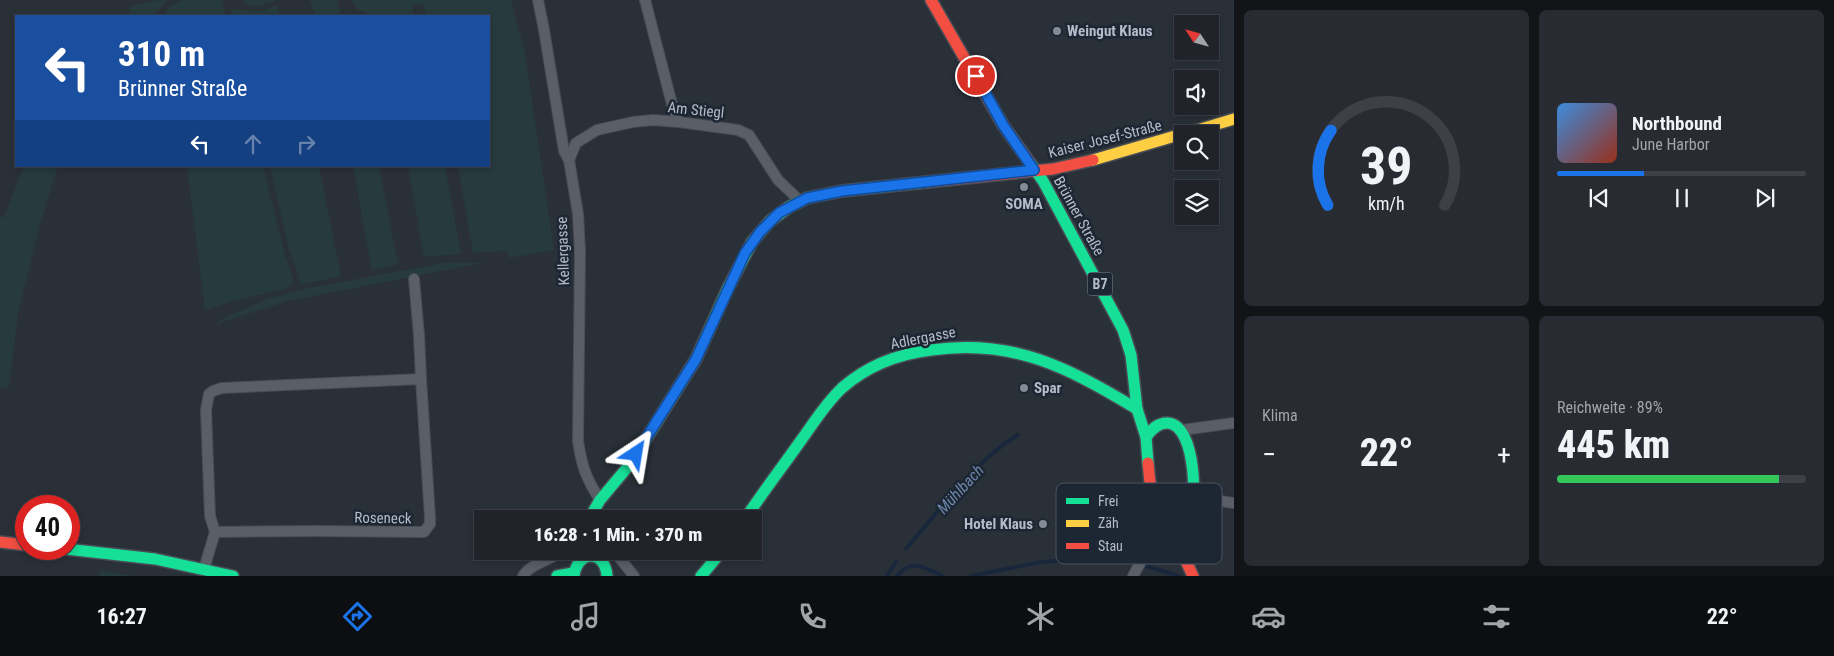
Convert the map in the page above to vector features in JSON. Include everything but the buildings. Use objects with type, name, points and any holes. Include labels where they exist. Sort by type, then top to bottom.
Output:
[{"type":"main road","name":"Brünner Straße","points":[[931,0],[1003,125],[1051,196],[1123,330],[1131,355],[1136,409]]},
{"type":"main road","name":"Kaiser Josef-Straße","points":[[1214,125],[1234,119]]},
{"type":"main road","name":"Kaiser Josef-Straße","points":[[594,510],[630,463],[696,359],[728,288],[752,242],[779,213],[807,198],[842,191],[1053,169],[1108,157],[1174,137]]},
{"type":"main road","name":"Adlergasse","points":[[750,510],[816,419],[839,391],[881,362],[908,353],[958,345],[987,346],[1013,350],[1059,367],[1098,386],[1136,409],[1172,423],[1182,430]]},
{"type":"main road","name":"B7","points":[[1136,409],[1146,437],[1150,483]]},
{"type":"main road","points":[[1146,437],[1153,428],[1166,422]]},
{"type":"main road","name":"B7","points":[[1182,430],[1188,442],[1192,483]]},
{"type":"main road","points":[[0,542],[15,544]]},
{"type":"main road","points":[[80,551],[155,559],[233,576]]},
{"type":"main road","points":[[557,576],[574,574],[579,560]]},
{"type":"main road","points":[[602,560],[607,568],[607,576]]},
{"type":"main road","points":[[702,576],[715,560]]},
{"type":"street","name":"Kellergasse","points":[[538,0],[555,106],[564,151],[569,160],[578,214],[580,251],[578,441],[581,464],[589,483],[600,500]]},
{"type":"street","points":[[646,0],[678,122]]},
{"type":"street","name":"Am Stiegl","points":[[569,160],[576,143],[597,130],[633,122],[653,120],[738,130],[746,133],[778,180],[800,201]]},
{"type":"street","name":"Roseneck","points":[[215,532],[424,532],[430,524],[430,517],[420,335],[414,279]]},
{"type":"street","points":[[204,569],[215,532],[210,516],[206,410],[209,394],[213,390],[222,388],[421,379]]},
{"type":"street","points":[[1182,430],[1234,423]]},
{"type":"street","points":[[524,576],[530,568],[547,560]]},
{"type":"street","points":[[621,560],[634,576]]},
{"type":"street","points":[[1134,575],[1140,564]]},
{"type":"green space","points":[[168,0],[154,15],[129,15],[130,6]]},
{"type":"green space","points":[[182,0],[222,0],[226,15],[163,15],[169,7]]},
{"type":"green space","points":[[245,0],[278,0],[257,6],[244,4]]},
{"type":"green space","points":[[310,0],[337,0],[341,15],[315,15]]},
{"type":"green space","points":[[351,0],[511,0],[525,53],[554,250],[509,258],[508,251],[473,253],[458,167],[490,167],[490,15],[426,15],[423,4],[412,6],[414,15],[371,15],[357,9]]},
{"type":"green space","points":[[277,5],[280,15],[232,15],[230,9],[262,11]]},
{"type":"green space","points":[[24,167],[58,167],[40,224],[18,313],[9,387],[0,388],[0,217],[4,217]]},
{"type":"green space","points":[[187,167],[263,167],[293,279],[292,284],[288,288],[205,310]]},
{"type":"green space","points":[[270,167],[319,167],[341,276],[300,285],[299,276],[289,250]]},
{"type":"green space","points":[[353,167],[379,167],[398,264],[372,271]]},
{"type":"green space","points":[[408,167],[445,167],[461,254],[424,257]]},
{"type":"green space","points":[[444,263],[483,263],[288,301],[217,324],[218,321],[267,299],[309,288]]},
{"type":"green space","points":[[100,570],[135,576],[99,576]]},
{"type":"waterway","name":"Mühlbach","points":[[906,549],[944,503],[973,472],[1003,445],[1018,435]]},
{"type":"waterway","points":[[971,576],[1056,561]]},
{"type":"waterway","name":"Mühlbach","points":[[887,576],[896,562]]},
{"type":"waterway","points":[[1140,564],[1179,576]]},
{"type":"waterway","points":[[897,576],[908,567],[914,566],[924,567],[942,576]]},
{"type":"traffic: fast","points":[[1030,163],[1043,181],[1123,330],[1131,355],[1137,409],[1146,437],[1148,463]]},
{"type":"traffic: fast","points":[[594,510],[600,500],[631,463],[696,359],[728,288],[752,242],[770,221],[789,207],[807,198],[842,191],[927,182]]},
{"type":"traffic: fast","points":[[751,510],[836,394],[862,373],[895,358],[919,352],[961,347],[988,348],[1014,353],[1064,369],[1137,409]]},
{"type":"traffic: fast","points":[[1146,437],[1152,429],[1163,423],[1177,427],[1184,437],[1190,452],[1194,483]]},
{"type":"traffic: fast","points":[[80,551],[155,559],[233,576]]},
{"type":"traffic: fast","points":[[574,576],[580,561],[585,557],[591,556],[601,561],[607,576]]},
{"type":"traffic: fast","points":[[701,576],[714,560]]},
{"type":"traffic: fast","points":[[557,576],[573,573]]},
{"type":"traffic: slow","points":[[1214,125],[1234,119]]},
{"type":"traffic: slow","points":[[1093,160],[1174,136]]},
{"type":"traffic: jam","points":[[931,0],[1003,125],[1030,163]]},
{"type":"traffic: jam","points":[[927,182],[1053,169],[1093,160]]},
{"type":"traffic: jam","points":[[1148,463],[1150,483]]},
{"type":"traffic: jam","points":[[0,542],[15,544]]},
{"type":"traffic: jam","points":[[1187,564],[1193,576]]},
{"type":"place","name":"Weingut Klaus","points":[[1057,31]]},
{"type":"place","name":"SOMA","points":[[1024,187]]},
{"type":"place","name":"Spar","points":[[1024,388]]},
{"type":"place","name":"Hotel Klaus","points":[[1043,524]]},
{"type":"route","points":[[636,454],[696,359],[745,253],[770,220],[779,213],[807,198],[842,191],[1034,170],[1003,125],[976,76]]}]
